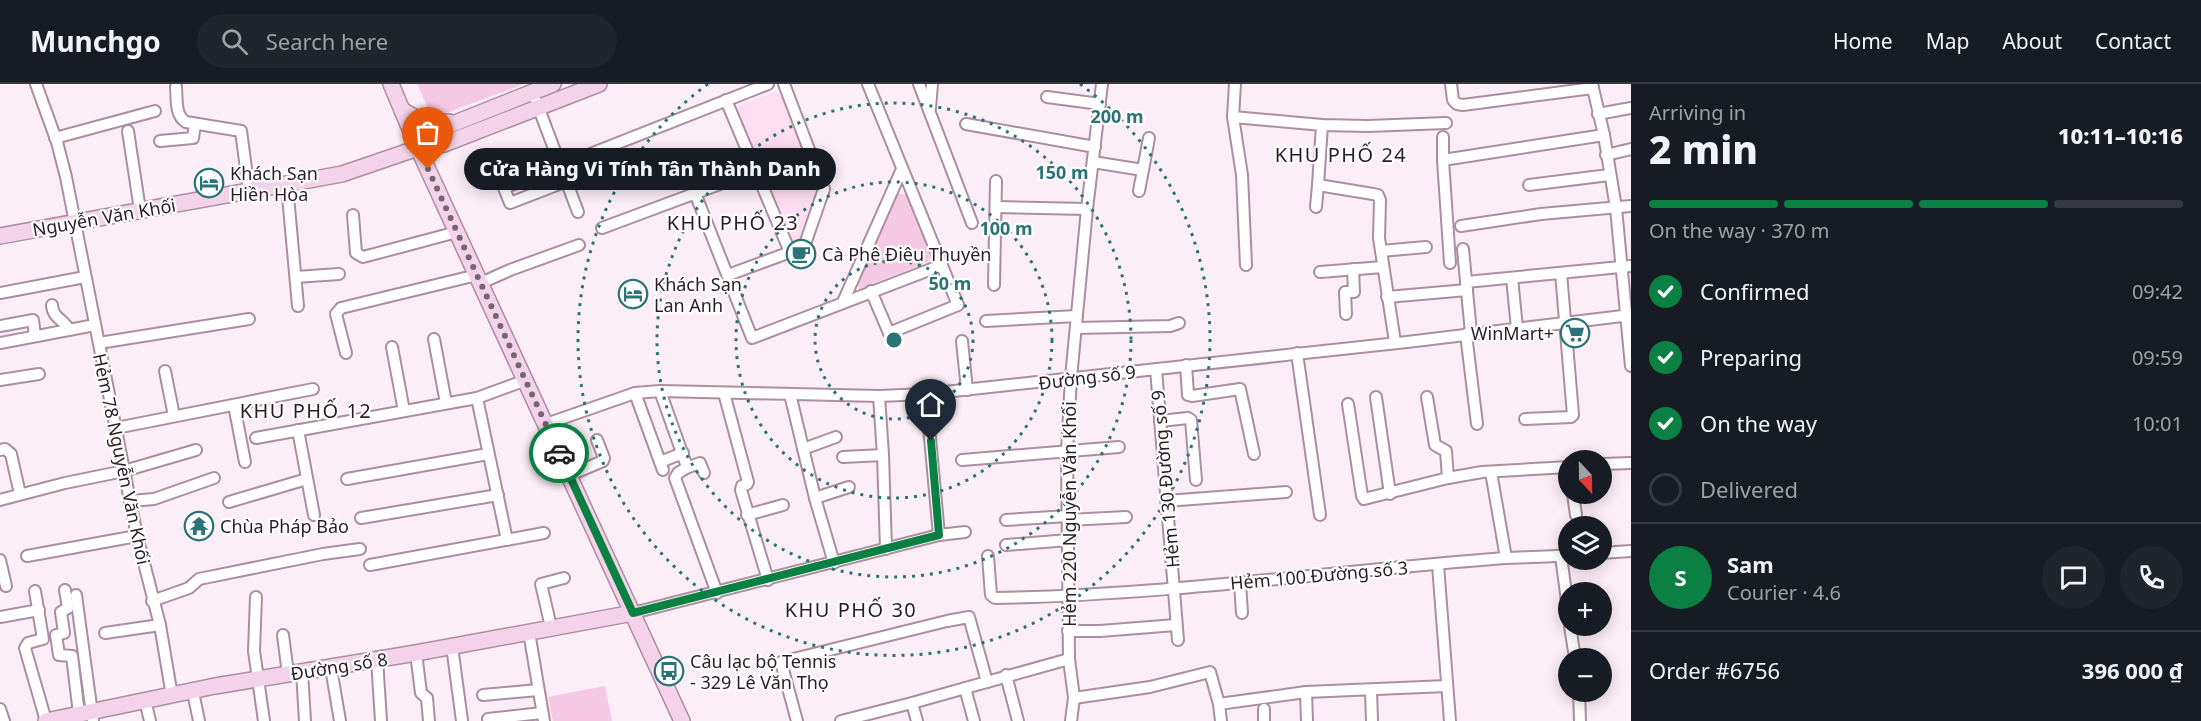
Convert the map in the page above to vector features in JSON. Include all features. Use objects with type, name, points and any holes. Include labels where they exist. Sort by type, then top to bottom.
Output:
[{"type":"street","name":"Hẻm 78 Nguyễn Văn Khối","points":[[36,84],[66,177],[137,536],[160,625],[172,696]]},
{"type":"street","points":[[391,84],[418,148],[682,721]]},
{"type":"street","name":"Nguyễn Văn Khối","points":[[418,148],[440,129],[554,84]]},
{"type":"street","name":"Nguyễn Văn Khối","points":[[0,236],[342,174],[418,148],[444,144],[599,84]]},
{"type":"street","points":[[567,181],[510,203],[504,188],[768,84]]},
{"type":"street","points":[[728,275],[804,247],[824,189],[784,84]]},
{"type":"street","points":[[868,84],[958,305],[889,333],[871,291]]},
{"type":"street","points":[[919,84],[972,223]]},
{"type":"street","points":[[930,112],[932,84]]},
{"type":"street","name":"Hẻm 220 Nguyễn Văn Khối","points":[[1071,721],[1074,698],[1068,631],[1070,596],[1067,451],[1071,378],[1087,209],[1102,84]]},
{"type":"street","points":[[1235,84],[1233,117],[1242,175],[1246,265]]},
{"type":"street","points":[[1451,84],[1453,100],[1463,105],[1592,86],[1604,135],[1626,266],[1631,366]]},
{"type":"street","points":[[176,87],[179,114],[182,120],[241,131],[249,191]]},
{"type":"street","points":[[532,92],[578,212]]},
{"type":"street","points":[[1047,97],[1100,104]]},
{"type":"street","points":[[726,100],[790,252]]},
{"type":"street","points":[[1598,114],[1631,108]]},
{"type":"street","points":[[402,110],[427,123],[464,119]]},
{"type":"street","points":[[55,138],[155,111]]},
{"type":"street","points":[[1233,117],[1322,125],[1446,123]]},
{"type":"street","points":[[160,141],[192,138],[195,124]]},
{"type":"street","points":[[966,124],[1095,147]]},
{"type":"street","points":[[1316,207],[1322,125]]},
{"type":"street","points":[[128,131],[140,210]]},
{"type":"street","points":[[1443,160],[1604,135]]},
{"type":"street","points":[[1443,137],[1450,263]]},
{"type":"street","points":[[1140,190],[1149,138]]},
{"type":"street","points":[[1606,155],[1631,149]]},
{"type":"street","points":[[1093,162],[1143,170]]},
{"type":"street","points":[[843,302],[902,169]]},
{"type":"street","points":[[602,228],[756,171]]},
{"type":"street","points":[[1529,184],[1609,175]]},
{"type":"street","points":[[994,285],[996,181]]},
{"type":"street","points":[[287,185],[298,306]]},
{"type":"street","points":[[1318,185],[1378,195],[1381,251],[1395,342]]},
{"type":"street","points":[[695,194],[752,338],[942,265]]},
{"type":"street","points":[[1461,226],[1541,214],[1631,206]]},
{"type":"street","points":[[996,207],[1087,209]]},
{"type":"street","points":[[353,215],[356,253],[363,257],[457,232]]},
{"type":"street","points":[[346,353],[336,314],[341,309],[479,279],[579,245]]},
{"type":"street","points":[[1381,251],[1426,247]]},
{"type":"street","points":[[1463,249],[1477,424]]},
{"type":"street","points":[[1387,297],[1512,278],[1626,266]]},
{"type":"street","points":[[1320,272],[1383,267]]},
{"type":"street","points":[[1346,314],[1345,292],[1354,292],[1353,269]]},
{"type":"street","points":[[1525,419],[1571,417],[1573,415],[1561,273]]},
{"type":"street","points":[[296,277],[339,274]]},
{"type":"street","points":[[0,293],[86,277]]},
{"type":"street","points":[[1512,278],[1517,328]]},
{"type":"street","points":[[52,305],[57,318],[66,323],[69,330]]},
{"type":"street","name":"Đường số 9","points":[[546,424],[635,393],[660,391],[879,396],[926,394],[1628,315]]},
{"type":"street","points":[[986,321],[1077,316]]},
{"type":"street","points":[[99,343],[249,319]]},
{"type":"street","points":[[0,326],[33,320],[35,336]]},
{"type":"street","points":[[1076,328],[1170,326],[1179,323]]},
{"type":"street","points":[[0,343],[95,325]]},
{"type":"street","points":[[434,339],[446,404]]},
{"type":"street","points":[[962,341],[967,390]]},
{"type":"street","points":[[392,347],[404,411]]},
{"type":"street","points":[[1297,353],[1320,515]]},
{"type":"street","points":[[1186,365],[1188,395],[1240,389],[1254,454]]},
{"type":"street","name":"Hẻm 130 Đường số 9","points":[[1156,369],[1178,640]]},
{"type":"street","points":[[165,370],[174,416]]},
{"type":"street","points":[[0,380],[39,374]]},
{"type":"street","points":[[256,438],[477,398],[526,380]]},
{"type":"street","points":[[116,428],[313,389]]},
{"type":"street","points":[[660,391],[683,453],[686,468]]},
{"type":"street","points":[[635,393],[661,466],[683,453]]},
{"type":"street","points":[[724,393],[748,482],[741,488],[747,515],[768,580]]},
{"type":"street","points":[[790,394],[815,498],[834,563]]},
{"type":"street","points":[[926,394],[939,535]]},
{"type":"street","points":[[879,396],[884,455],[886,549]]},
{"type":"street","points":[[1376,396],[1390,494]]},
{"type":"street","points":[[1427,397],[1435,445],[1446,451],[1448,478]]},
{"type":"street","points":[[477,398],[507,540]]},
{"type":"street","points":[[1348,404],[1362,496],[1368,500],[1448,478],[1558,467]]},
{"type":"street","points":[[234,405],[245,462]]},
{"type":"street","points":[[1160,421],[1188,418],[1191,420],[1196,480]]},
{"type":"street","points":[[298,430],[314,515]]},
{"type":"street","points":[[803,449],[836,437]]},
{"type":"street","points":[[568,476],[603,461],[597,440]]},
{"type":"street","points":[[962,460],[1119,447]]},
{"type":"street","points":[[0,450],[5,449],[11,454],[20,494]]},
{"type":"street","points":[[0,500],[124,471],[196,450]]},
{"type":"street","points":[[347,479],[488,454]]},
{"type":"street","points":[[843,457],[884,455]]},
{"type":"street","points":[[1612,463],[1631,462]]},
{"type":"street","points":[[704,473],[700,463],[678,472],[675,478],[717,593]]},
{"type":"street","points":[[1491,472],[1506,558]]},
{"type":"street","points":[[130,501],[154,498],[214,478]]},
{"type":"street","points":[[229,502],[307,479]]},
{"type":"street","points":[[815,498],[849,487]]},
{"type":"street","points":[[1166,501],[1286,492]]},
{"type":"street","points":[[361,518],[498,495]]},
{"type":"street","points":[[1574,504],[1576,515]]},
{"type":"street","points":[[747,515],[783,505]]},
{"type":"street","points":[[1006,520],[1126,517]]},
{"type":"street","points":[[369,565],[544,532]]},
{"type":"street","points":[[633,613],[939,535],[965,532]]},
{"type":"street","points":[[27,556],[137,536]]},
{"type":"street","points":[[1006,545],[1069,540]]},
{"type":"street","points":[[152,601],[189,588],[199,579],[323,554],[360,549]]},
{"type":"street","points":[[1612,552],[1631,551]]},
{"type":"street","name":"Hẻm 100 Đường số 3","points":[[988,556],[993,597],[1070,596],[1174,590],[1438,564],[1558,555]]},
{"type":"street","points":[[0,560],[6,586]]},
{"type":"street","points":[[1438,564],[1450,721]]},
{"type":"street","points":[[551,627],[541,584],[564,578]]},
{"type":"street","points":[[1240,583],[1242,613]]},
{"type":"street","points":[[35,591],[43,639],[28,643],[25,648],[46,721]]},
{"type":"street","points":[[70,593],[87,716],[72,656],[59,656],[57,645],[57,634],[64,632],[61,612],[68,608],[70,593]]},
{"type":"street","points":[[256,597],[254,651],[264,721]]},
{"type":"street","points":[[0,617],[39,610]]},
{"type":"street","name":"Đường số 8","points":[[46,721],[87,716],[145,700],[633,613]]},
{"type":"street","points":[[797,721],[781,662],[947,621],[969,617],[987,682]]},
{"type":"street","points":[[105,633],[160,625]]},
{"type":"street","points":[[1068,631],[1176,625]]},
{"type":"street","points":[[488,719],[542,717],[529,632]]},
{"type":"street","points":[[284,635],[305,721]]},
{"type":"street","points":[[452,646],[462,721]]},
{"type":"street","points":[[416,653],[421,693],[427,698],[429,721]]},
{"type":"street","points":[[377,659],[381,721]]},
{"type":"street","points":[[845,720],[1070,659]]},
{"type":"street","points":[[331,668],[340,721]]},
{"type":"street","points":[[1074,698],[1150,687],[1210,672],[1221,721]]},
{"type":"street","points":[[1006,675],[1018,721]]},
{"type":"street","points":[[1219,704],[1306,692],[1447,686]]},
{"type":"street","points":[[965,688],[974,721]]},
{"type":"street","points":[[483,695],[538,690]]},
{"type":"street","points":[[1371,690],[1372,721]]},
{"type":"street","points":[[193,692],[199,721]]},
{"type":"street","points":[[1306,692],[1307,721]]},
{"type":"street","points":[[145,700],[150,721]]},
{"type":"street","points":[[1579,702],[1580,721]]},
{"type":"street","points":[[912,703],[917,721]]},
{"type":"street","points":[[0,708],[4,721]]},
{"type":"street","points":[[1264,709],[1264,721]]},
{"type":"shaded area","points":[[417,84],[524,84],[432,118]]},
{"type":"shaded area","points":[[775,92],[782,97],[817,192],[800,240],[794,244],[790,241],[736,111],[738,106]]},
{"type":"shaded area","points":[[898,193],[907,195],[932,256],[928,262],[859,289],[858,283]]},
{"type":"shaded area","points":[[605,686],[612,721],[553,721],[548,697]]},
{"type":"way so far","points":[[428,169],[559,453]]},
{"type":"place","name":"Cửa Hàng Vi Tính Tân Thành Danh","points":[[428,169]]},
{"type":"place","name":"Khách Sạn Hiền Hòa","points":[[209,183]]},
{"type":"place","name":"Cà Phê Điêu Thuyền","points":[[801,254]]},
{"type":"place","name":"Khách Sạn Lan Anh","points":[[633,294]]},
{"type":"place","name":"WinMart+","points":[[1575,333]]},
{"type":"place","name":"Chùa Pháp Bảo","points":[[199,526]]},
{"type":"place","name":"Câu lạc bộ Tennis - 329 Lê Văn Thọ","points":[[669,671]]},
{"type":"district","name":"KHU PHỐ 24","points":[[1341,154]]},
{"type":"district","name":"KHU PHỐ 23","points":[[733,222]]},
{"type":"district","name":"KHU PHỐ 12","points":[[306,410]]},
{"type":"district","name":"KHU PHỐ 30","points":[[851,609]]},
{"type":"route","points":[[559,453],[633,613],[939,535],[931,441]]}]
